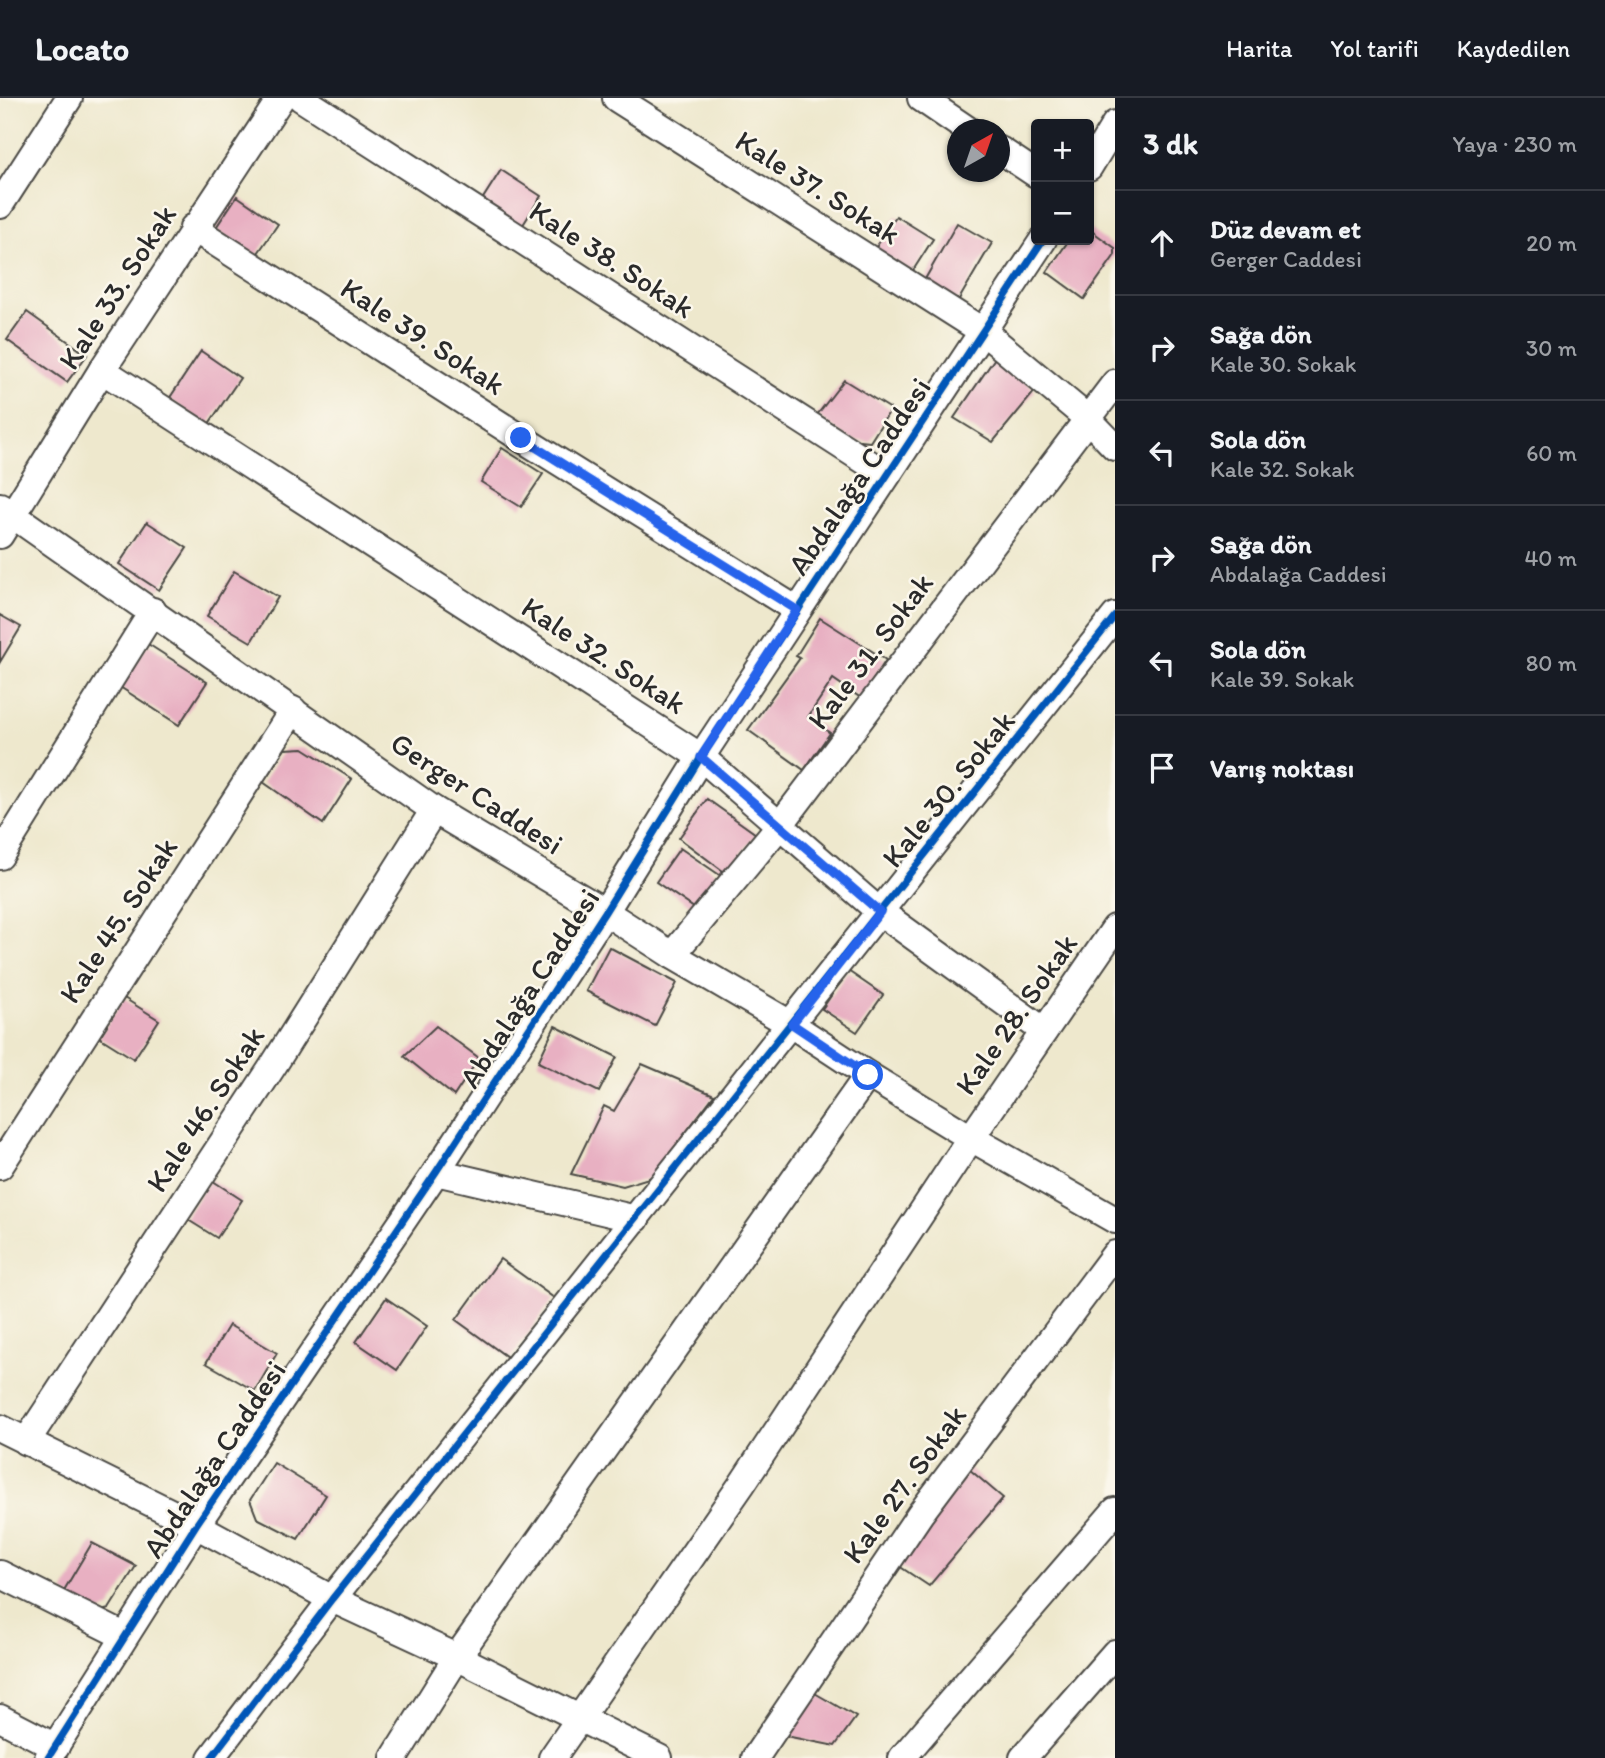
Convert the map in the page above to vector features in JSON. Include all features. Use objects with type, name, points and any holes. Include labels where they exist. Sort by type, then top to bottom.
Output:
[{"type":"street","points":[[0,205],[69,98]]},
{"type":"street","name":"Kale 33. Sokak","points":[[4,518],[281,98]]},
{"type":"street","name":"Kale 38. Sokak","points":[[301,98],[887,475]]},
{"type":"street","name":"Kale 37. Sokak","points":[[616,98],[984,332],[1087,418],[1115,447]]},
{"type":"street","points":[[921,98],[952,119]]},
{"type":"street","points":[[1094,159],[1115,124]]},
{"type":"street","points":[[1010,157],[1031,171]]},
{"type":"street","name":"Kale 39. Sokak","points":[[193,228],[521,438],[797,610]]},
{"type":"street","name":"Abdalağa Caddesi","points":[[52,1752],[196,1525],[436,1172],[606,912],[701,757],[1040,245]]},
{"type":"street","name":"Kale 32. Sokak","points":[[102,370],[701,757],[880,912],[1044,1031]]},
{"type":"street","name":"Kale 31. Sokak","points":[[672,955],[780,825],[1115,383]]},
{"type":"street","name":"Gerger Caddesi","points":[[4,518],[153,611],[434,810],[606,912],[672,955],[792,1024],[868,1075],[971,1138],[1115,1220]]},
{"type":"street","points":[[0,856],[153,611]]},
{"type":"street","name":"Kale 30. Sokak","points":[[211,1758],[332,1599],[1115,617]]},
{"type":"street","name":"Kale 45. Sokak","points":[[0,1167],[293,710]]},
{"type":"street","name":"Kale 46. Sokak","points":[[26,1441],[274,1066],[434,810]]},
{"type":"street","name":"Kale 28. Sokak","points":[[552,1758],[742,1484],[971,1138],[1115,928]]},
{"type":"street","points":[[394,1758],[457,1657],[868,1075]]},
{"type":"street","points":[[436,1172],[636,1219]]},
{"type":"street","name":"Kale 27. Sokak","points":[[755,1758],[920,1514],[1115,1254]]},
{"type":"street","points":[[0,1428],[196,1525],[332,1599],[457,1657],[659,1758]]},
{"type":"street","points":[[902,1758],[1115,1511]]},
{"type":"street","points":[[0,1574],[124,1636]]},
{"type":"street","points":[[1023,1758],[1115,1653]]},
{"type":"street","points":[[0,1718],[52,1752]]},
{"type":"building","points":[[501,170],[541,196],[521,228],[480,203]]},
{"type":"building","points":[[237,196],[278,224],[256,256],[215,229]]},
{"type":"building","points":[[896,216],[933,239],[912,272],[875,249]]},
{"type":"building","points":[[957,223],[992,243],[958,301],[924,281]]},
{"type":"building","points":[[1094,233],[1115,248],[1115,255],[1084,299],[1047,272],[1066,245],[1094,245]]},
{"type":"building","points":[[27,312],[87,355],[67,382],[7,340]]},
{"type":"building","points":[[201,351],[240,378],[208,425],[169,399]]},
{"type":"building","points":[[995,358],[1008,362],[1035,391],[993,442],[954,418]]},
{"type":"building","points":[[844,380],[891,409],[870,442],[851,440],[817,415]]},
{"type":"building","points":[[502,448],[543,474],[521,507],[481,482]]},
{"type":"building","points":[[147,522],[187,548],[159,590],[119,564]]},
{"type":"building","points":[[234,571],[278,597],[251,642],[207,616]]},
{"type":"building","points":[[0,615],[21,627],[0,662]]},
{"type":"building","points":[[820,618],[886,660],[861,698],[833,679],[808,717],[830,733],[804,770],[748,730],[800,658],[796,656]]},
{"type":"building","points":[[148,644],[207,682],[179,725],[120,687]]},
{"type":"building","points":[[303,748],[352,779],[323,824],[263,782],[285,749]]},
{"type":"building","points":[[707,799],[756,834],[727,874],[679,838]]},
{"type":"building","points":[[680,848],[721,876],[697,910],[656,882]]},
{"type":"building","points":[[609,947],[677,983],[655,1026],[586,991]]},
{"type":"building","points":[[848,971],[883,995],[857,1032],[822,1009]]},
{"type":"building","points":[[124,998],[159,1020],[134,1059],[99,1037]]},
{"type":"building","points":[[436,1026],[479,1058],[454,1096],[404,1056]]},
{"type":"building","points":[[555,1026],[617,1057],[599,1092],[538,1062]]},
{"type":"building","points":[[642,1064],[714,1095],[652,1177],[623,1186],[571,1174],[604,1106],[614,1111]]},
{"type":"building","points":[[210,1179],[242,1200],[217,1238],[185,1218]]},
{"type":"building","points":[[500,1259],[554,1298],[510,1359],[456,1320]]},
{"type":"building","points":[[386,1298],[427,1326],[397,1370],[356,1342]]},
{"type":"building","points":[[229,1325],[277,1353],[255,1391],[206,1363]]},
{"type":"building","points":[[274,1463],[326,1495],[298,1539],[257,1518],[250,1500]]},
{"type":"building","points":[[969,1469],[1003,1498],[929,1586],[899,1566]]},
{"type":"building","points":[[92,1543],[136,1566],[109,1609],[94,1613],[63,1592]]},
{"type":"building","points":[[813,1692],[856,1717],[835,1746],[781,1735]]},
{"type":"cycle path","points":[[48,1758],[196,1525],[436,1172],[605,912],[701,757],[1040,245]]},
{"type":"cycle path","points":[[211,1758],[332,1599],[1115,616]]},
{"type":"route","points":[[521,438],[797,610],[701,757],[880,912],[792,1024],[868,1075]]}]
